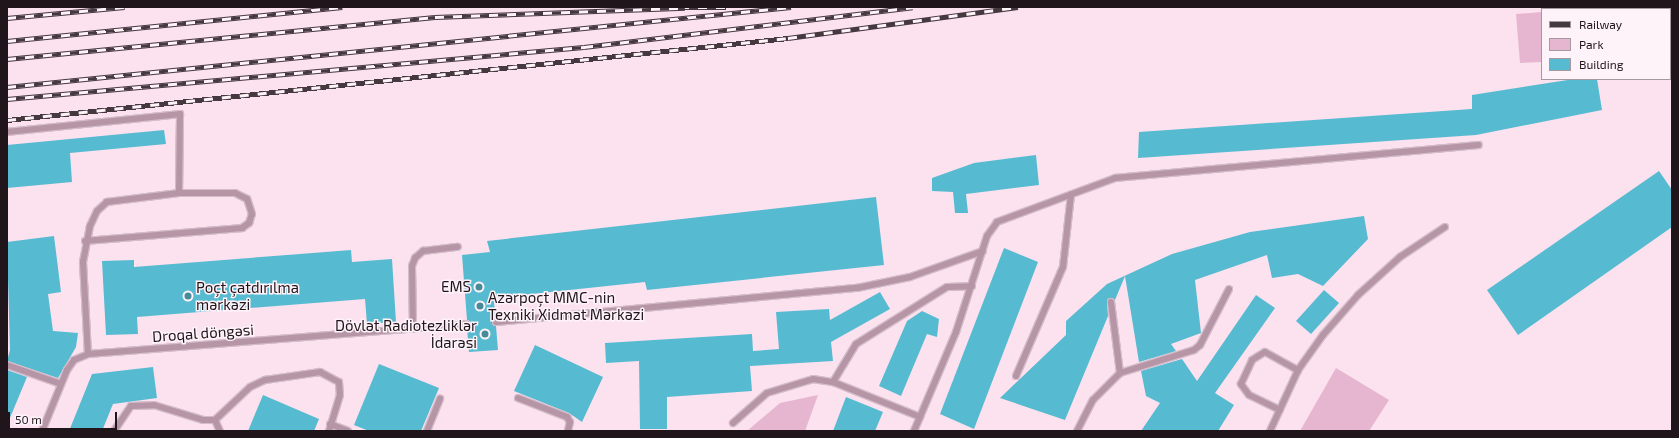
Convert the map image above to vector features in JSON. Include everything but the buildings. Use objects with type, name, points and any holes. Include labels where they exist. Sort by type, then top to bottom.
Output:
[{"type":"lane","points":[[7,132],[180,114],[179,193]]},
{"type":"lane","points":[[914,431],[972,286],[983,251],[997,222],[1115,178],[1479,145]]},
{"type":"lane","points":[[85,241],[242,228],[249,222],[252,214],[247,199],[235,193],[179,193],[107,202],[97,211],[85,241],[88,354]]},
{"type":"lane","points":[[1016,376],[1064,267],[1071,194]]},
{"type":"lane","points":[[1270,431],[1298,370],[1358,295],[1400,257],[1445,227]]},
{"type":"lane","points":[[413,329],[412,266],[415,258],[423,251],[458,247]]},
{"type":"lane","points":[[496,322],[858,288],[910,276],[983,251]]},
{"type":"lane","points":[[833,382],[856,344],[947,287],[972,286]]},
{"type":"lane","points":[[1077,431],[1093,400],[1120,374],[1194,350],[1200,345],[1229,289]]},
{"type":"lane","points":[[1111,302],[1120,374]]},
{"type":"lane","name":"Droqal döngəsi","points":[[42,431],[61,384],[74,360],[88,354],[467,324]]},
{"type":"lane","points":[[1280,410],[1249,395],[1241,384],[1252,360],[1265,352],[1298,370]]},
{"type":"lane","points":[[7,365],[61,384]]},
{"type":"lane","points":[[215,420],[250,387],[265,380],[320,372],[339,382],[340,395],[329,431]]},
{"type":"lane","points":[[733,423],[767,393],[813,379],[833,382],[920,417]]},
{"type":"lane","points":[[518,398],[567,417],[570,422],[568,431]]},
{"type":"lane","points":[[427,431],[440,399]]},
{"type":"lane","points":[[114,431],[131,406],[143,404],[215,420]]},
{"type":"lane","points":[[215,420],[220,431]]},
{"type":"lane","points":[[330,424],[348,431]]},
{"type":"green space","points":[[1541,12],[1541,62],[1520,63],[1516,14]]},
{"type":"green space","points":[[1336,368],[1389,400],[1369,431],[1300,431]]},
{"type":"green space","points":[[818,395],[805,431],[747,431],[780,403]]},
{"type":"railway","points":[[7,18],[124,7]]},
{"type":"railway","points":[[7,41],[342,7]]},
{"type":"railway","points":[[7,87],[791,7]]},
{"type":"railway","points":[[7,99],[584,47],[913,7]]},
{"type":"railway","points":[[7,120],[788,38],[1018,7]]},
{"type":"railway","points":[[680,8],[726,8]]},
{"type":"railway","points":[[7,59],[435,17],[685,8]]},
{"type":"place","name":"EMS","points":[[479,287]]},
{"type":"place","name":"Poçt çatdırılma mərkəzi","points":[[188,296]]},
{"type":"place","name":"Azərpoçt MMC-nin Texniki Xidmət Mərkəzi","points":[[480,306]]},
{"type":"place","name":"Dövlət Radiotezliklər İdarəsi","points":[[485,334]]}]
